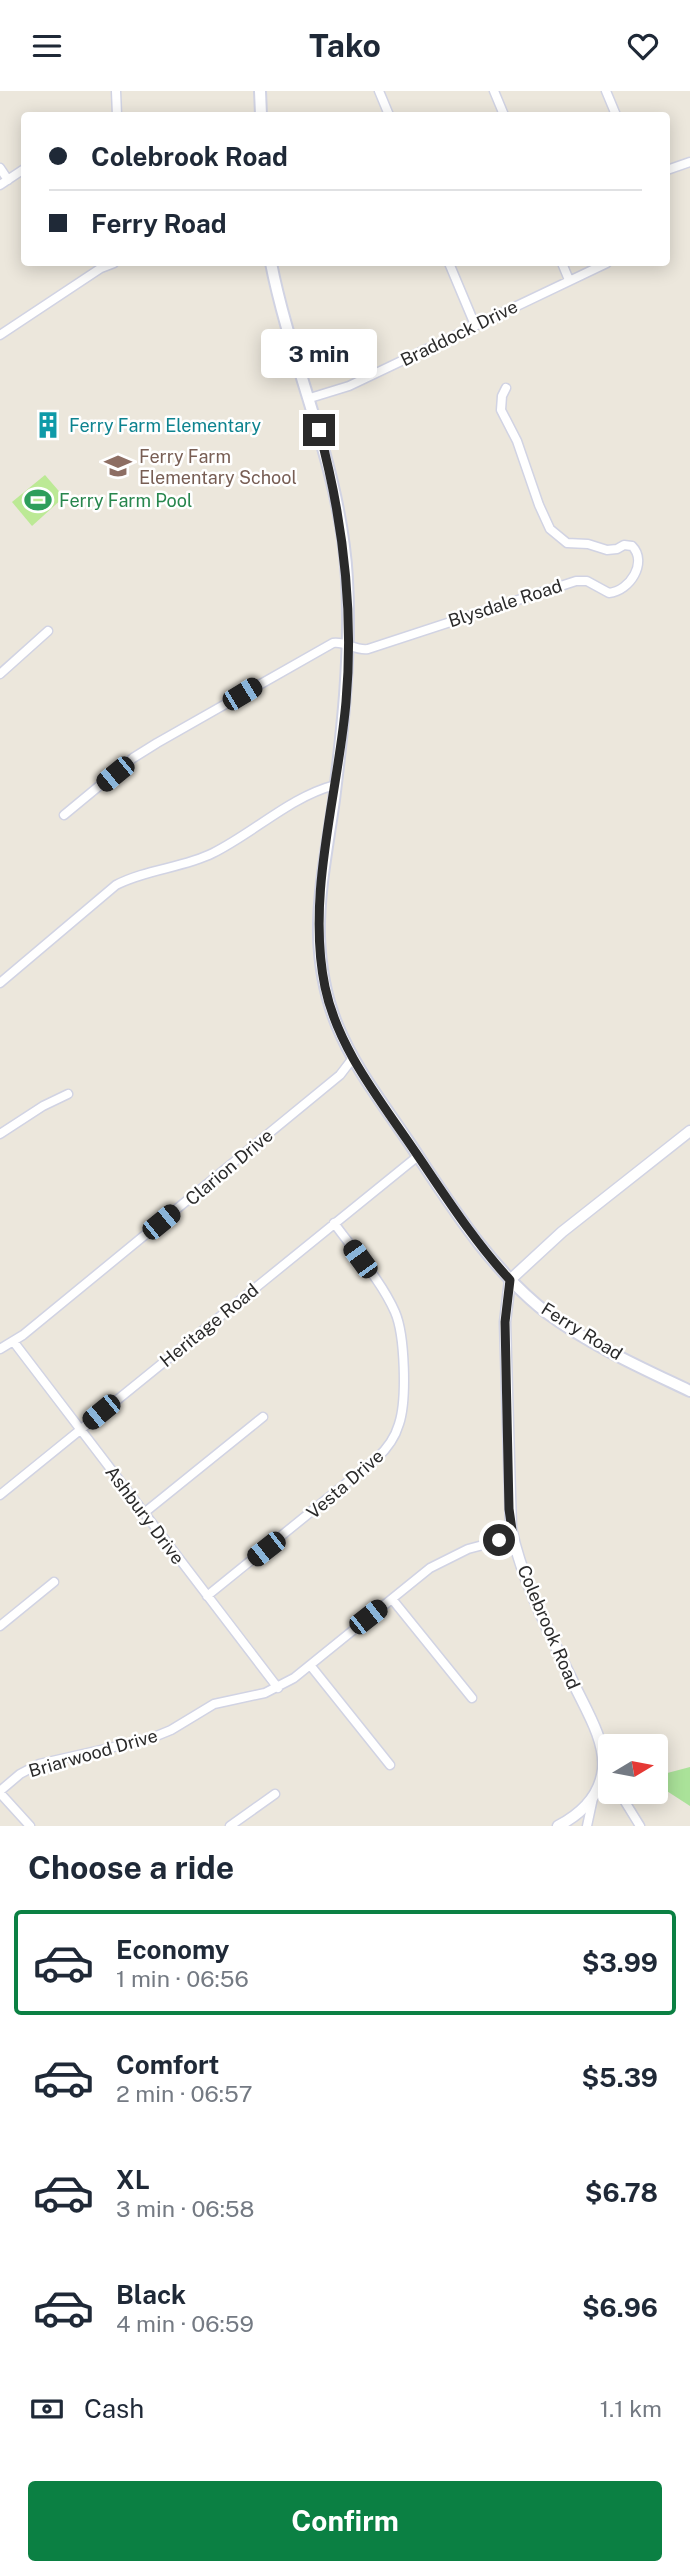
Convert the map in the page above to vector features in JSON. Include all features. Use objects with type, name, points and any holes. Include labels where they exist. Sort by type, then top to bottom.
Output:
[{"type":"main road","points":[[260,91],[261,112]]},
{"type":"main road","name":"Ferry Road","points":[[272,266],[327,457],[344,547],[349,646],[346,703],[320,907],[319,939],[330,1007],[353,1058],[480,1245],[510,1280],[546,1312],[584,1337],[690,1391]]},
{"type":"street","points":[[114,112],[116,91]]},
{"type":"street","points":[[379,91],[388,112]]},
{"type":"street","points":[[494,91],[503,112]]},
{"type":"street","points":[[607,91],[615,112]]},
{"type":"street","points":[[670,169],[690,162]]},
{"type":"street","points":[[0,168],[4,183],[21,171]]},
{"type":"street","points":[[0,335],[106,266]]},
{"type":"street","points":[[450,266],[475,325]]},
{"type":"street","points":[[563,266],[569,280]]},
{"type":"street","name":"Braddock Drive","points":[[310,398],[349,386],[600,266]]},
{"type":"street","name":"Blysdale Road","points":[[349,646],[368,649],[576,581],[587,581],[603,591],[615,592],[625,587],[633,577],[639,556],[632,546],[624,545],[607,550],[588,544],[567,543],[550,529],[538,505],[517,442],[503,415],[501,403],[506,388]]},
{"type":"street","points":[[0,674],[48,631]]},
{"type":"street","points":[[64,815],[133,758],[157,743],[325,646],[338,642],[349,646]]},
{"type":"street","points":[[0,983],[116,885],[137,875],[211,854],[299,799],[335,785]]},
{"type":"street","name":"Clarion Drive","points":[[0,1349],[340,1075],[353,1058]]},
{"type":"street","points":[[0,1134],[43,1106],[68,1094]]},
{"type":"street","points":[[510,1280],[562,1232],[690,1131]]},
{"type":"street","name":"Heritage Road","points":[[0,1495],[418,1156]]},
{"type":"street","name":"Vesta Drive","points":[[207,1596],[376,1459],[391,1442],[400,1423],[403,1402],[402,1341],[396,1315],[386,1296],[334,1223]]},
{"type":"street","name":"Colebrook Road","points":[[510,1280],[505,1322],[509,1509],[513,1537],[548,1627],[598,1741]]},
{"type":"street","name":"Ashbury Drive","points":[[13,1341],[278,1688]]},
{"type":"street","points":[[144,1513],[263,1417]]},
{"type":"street","name":"Briarwood Drive","points":[[0,1792],[20,1774],[39,1764],[149,1739],[171,1730],[214,1704],[278,1688],[430,1568],[482,1544],[513,1537]]},
{"type":"street","points":[[0,1626],[54,1582]]},
{"type":"street","points":[[392,1599],[472,1698]]},
{"type":"street","points":[[310,1665],[390,1765]]},
{"type":"street","points":[[587,1826],[598,1786]]},
{"type":"street","points":[[0,1792],[30,1826]]},
{"type":"street","points":[[230,1826],[275,1794]]},
{"type":"street","points":[[558,1826],[578,1814],[593,1797]]},
{"type":"street","points":[[627,1804],[640,1826]]},
{"type":"green space","name":"Ferry Farm Pool","points":[[45,475],[64,497],[32,526],[12,502]]},
{"type":"green space","points":[[690,1767],[690,1806],[668,1792],[668,1773]]},
{"type":"place","name":"Ferry Farm Elementary","points":[[48,425]]},
{"type":"place","name":"Ferry Farm Elementary School","points":[[118,466]]},
{"type":"place","name":"Ferry Farm Pool","points":[[38,500]]},
{"type":"route","points":[[319,430],[327,457],[344,547],[349,628],[346,703],[320,907],[322,967],[330,1007],[353,1058],[465,1225],[510,1280],[505,1322],[509,1509],[513,1537],[499,1540]]}]
